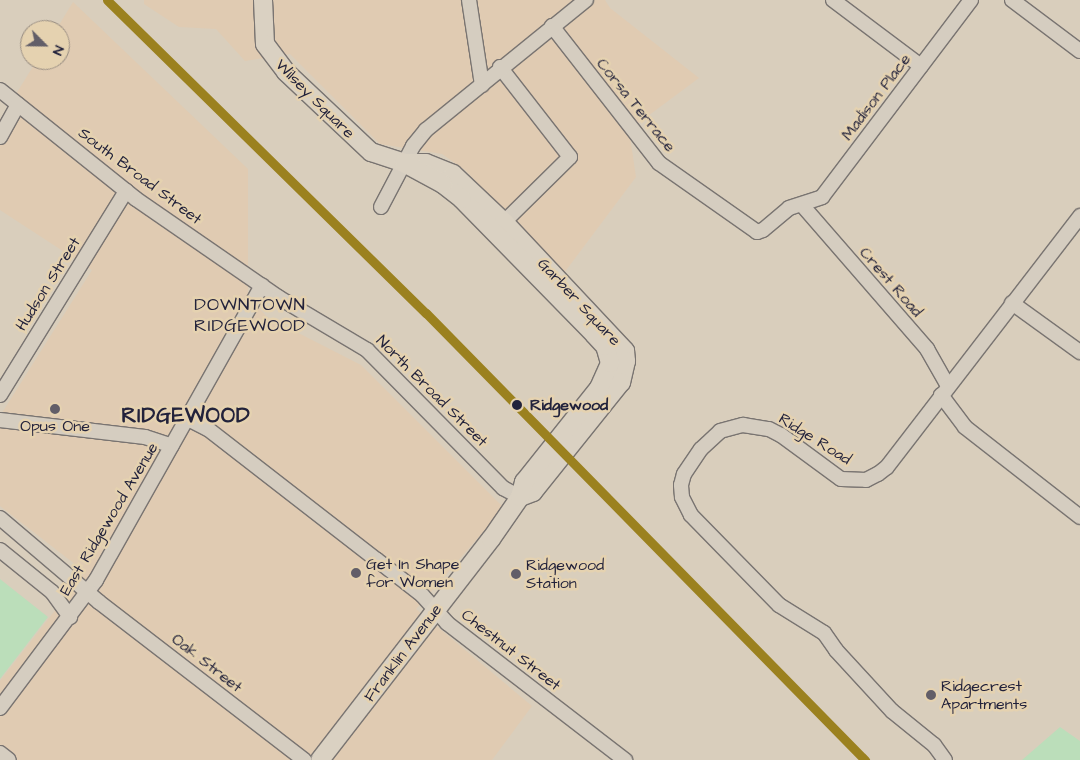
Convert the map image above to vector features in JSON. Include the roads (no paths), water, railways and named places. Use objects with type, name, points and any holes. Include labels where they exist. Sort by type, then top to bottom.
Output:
[{"type":"main road","name":"Wilsey Square","points":[[262,4],[265,44],[286,72],[363,147],[380,156],[404,162]]},
{"type":"main road","name":"Garber Square","points":[[404,162],[426,163],[453,174],[504,222],[613,336],[625,351],[626,361],[621,382],[533,492],[520,497]]},
{"type":"main road","name":"Garber Square","points":[[404,162],[443,184],[462,199],[594,334],[610,357],[609,370],[602,383],[524,482],[520,497]]},
{"type":"main road","name":"Franklin Avenue","points":[[320,760],[520,497]]},
{"type":"street","points":[[469,0],[482,85]]},
{"type":"street","points":[[381,207],[404,162],[426,130],[482,85],[500,67],[586,0]]},
{"type":"street","points":[[833,0],[921,66]]},
{"type":"street","name":"Madison Place","points":[[802,205],[822,197],[971,0]]},
{"type":"street","points":[[1012,0],[1080,51]]},
{"type":"street","name":"Corsa Terrace","points":[[552,26],[658,163],[751,230],[764,230],[789,208],[802,205]]},
{"type":"street","points":[[500,67],[570,157],[504,222]]},
{"type":"street","name":"South Broad Street","points":[[0,90],[126,191],[262,285]]},
{"type":"street","points":[[0,137],[18,105]]},
{"type":"street","name":"Hudson Street","points":[[0,395],[126,191]]},
{"type":"street","name":"Crest Road","points":[[802,205],[926,349],[965,427],[1080,517]]},
{"type":"street","name":"Ridge Road","points":[[945,760],[934,745],[892,711],[836,650],[824,633],[778,605],[686,508],[682,497],[684,474],[700,449],[720,431],[743,425],[756,426],[781,435],[841,479],[866,480],[887,467],[1080,216]]},
{"type":"street","name":"North Broad Street","points":[[262,285],[367,350],[503,488],[520,497]]},
{"type":"street","name":"East Ridgewood Avenue","points":[[0,708],[88,592],[262,285]]},
{"type":"street","points":[[1012,303],[1080,352]]},
{"type":"street","name":"Chestnut Street","points":[[188,418],[208,429],[422,595],[447,623],[625,760]]},
{"type":"street","points":[[0,420],[145,437],[172,446]]},
{"type":"street","name":"Oak Street","points":[[0,518],[88,592],[304,760]]},
{"type":"street","points":[[0,550],[52,592],[70,617]]},
{"type":"street","points":[[0,753],[9,760]]},
{"type":"place","name":"Ridgewood","points":[[517,405]]},
{"type":"place","name":"Opus One","points":[[55,409]]},
{"type":"place","name":"Get In Shape for Women","points":[[356,573]]},
{"type":"place","name":"Ridgewood Station","points":[[516,574]]},
{"type":"place","name":"Ridgecrest Apartments","points":[[931,695]]},
{"type":"district","name":"DOWNTOWN RIDGEWOOD","points":[[250,316]]},
{"type":"district","name":"RIDGEWOOD","points":[[186,416]]}]
